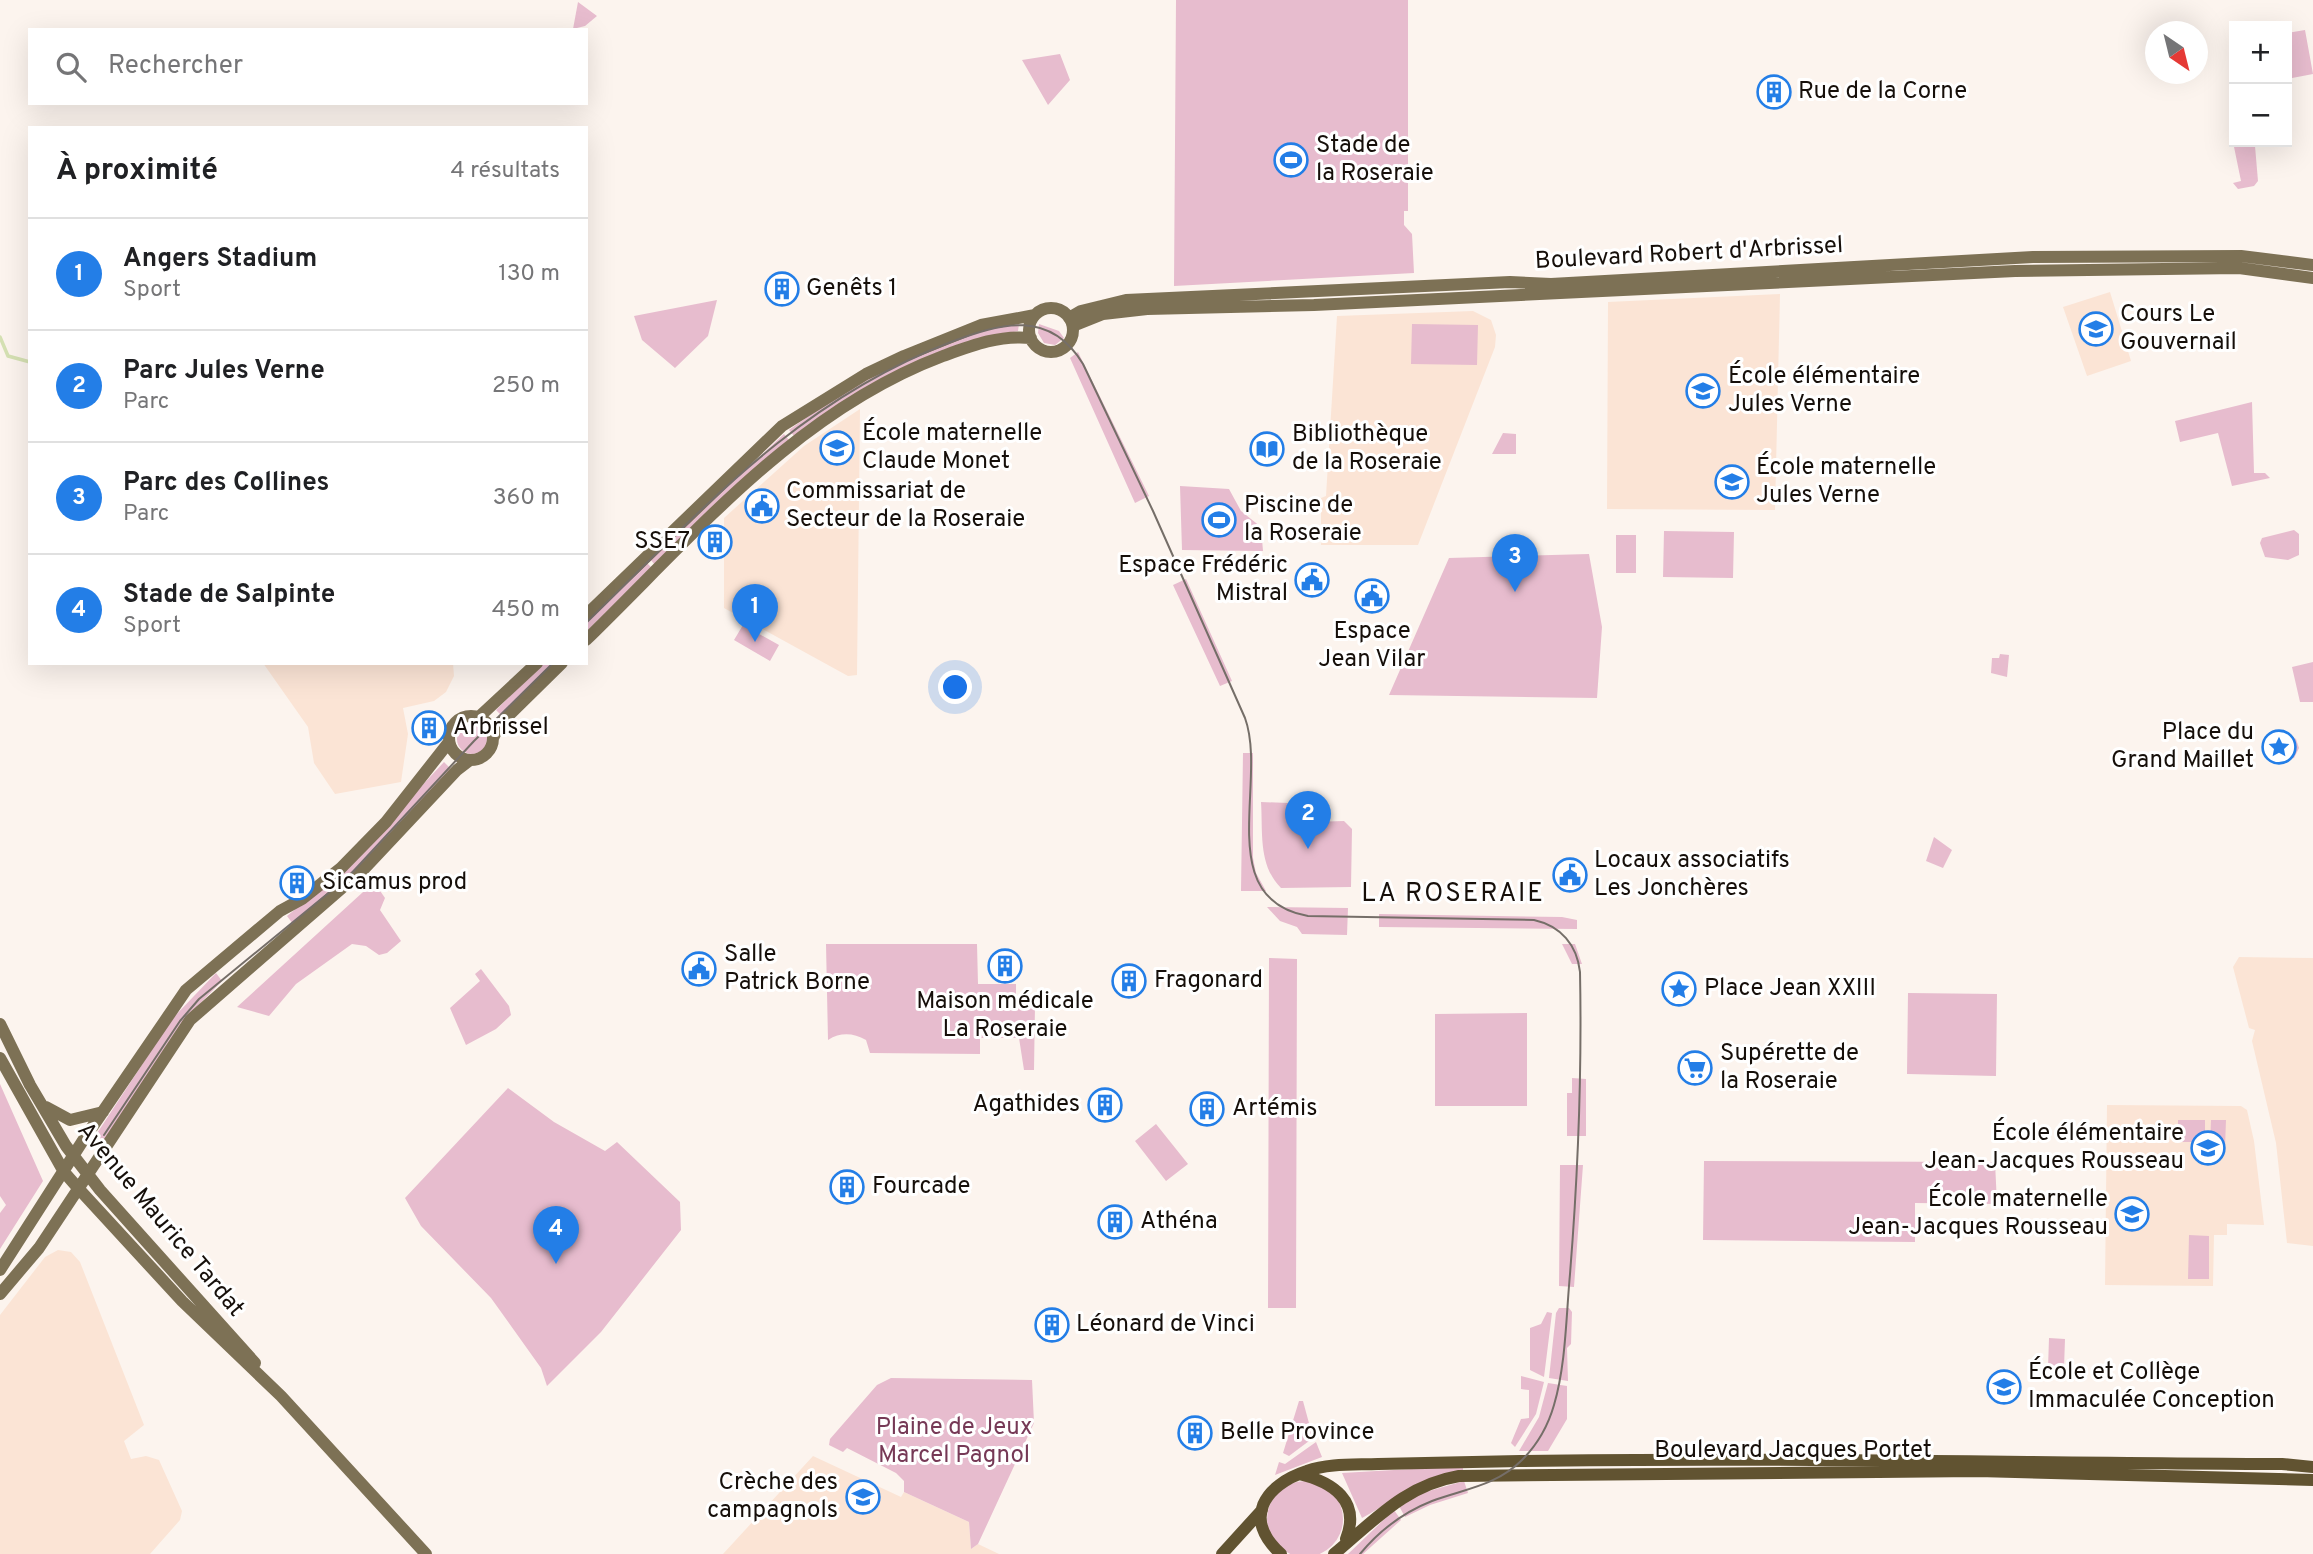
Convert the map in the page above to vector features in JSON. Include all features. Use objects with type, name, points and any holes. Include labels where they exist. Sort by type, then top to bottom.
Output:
[{"type":"main road","name":"Boulevard Jacques Portet","points":[[1299,1474],[1334,1466],[1472,1461],[2266,1471]]},
{"type":"main road","points":[[2266,1471],[2313,1467]]},
{"type":"main road","name":"Boulevard Jacques Portet","points":[[1338,1550],[1372,1519],[1412,1491],[1430,1483],[1459,1476],[2266,1471]]},
{"type":"main road","points":[[2266,1471],[2313,1480]]},
{"type":"main road","points":[[1280,1554],[1265,1540],[1262,1510],[1266,1496],[1273,1489],[1299,1474],[1328,1483],[1349,1504],[1351,1524],[1338,1550]]},
{"type":"main road","points":[[1222,1554],[1262,1510]]},
{"type":"street","name":"Boulevard Robert d'Arbrissel","points":[[1071,322],[1081,311],[1126,300],[1510,282],[1551,284],[2014,257],[2241,256],[2313,265]]},
{"type":"street","name":"Boulevard Robert d'Arbrissel","points":[[1071,322],[1103,314],[1147,309],[1327,305],[2001,272],[2239,268],[2313,278]]},
{"type":"street","points":[[588,613],[782,426],[856,379],[981,325],[1035,316],[1052,308],[1071,322],[1068,344],[1056,351],[1043,350],[1031,338],[1030,325],[1035,316]]},
{"type":"street","points":[[588,638],[749,479],[816,424],[864,392],[909,369],[995,338],[1031,338]]},
{"type":"street","points":[[479,717],[535,665]]},
{"type":"street","points":[[0,1294],[38,1248],[190,1020],[365,868],[457,770],[470,760],[487,754],[500,724],[560,665]]},
{"type":"street","points":[[470,760],[456,755],[449,742],[449,731],[455,722],[466,716],[479,717],[489,725],[493,738]]},
{"type":"street","points":[[0,1270],[186,990],[280,911],[302,899],[341,868],[386,822],[449,742]]},
{"type":"street","name":"Avenue Maurice Tardat","points":[[0,1024],[41,1103],[74,1156],[82,1182]]},
{"type":"street","name":"Avenue Maurice Tardat","points":[[0,1058],[64,1172],[82,1182],[182,1301],[281,1396],[426,1554]]},
{"type":"street","points":[[41,1103],[57,1116],[70,1120],[104,1112]]},
{"type":"shaded area","name":"Cours Le Gouvernail","points":[[2110,292],[2131,361],[2087,376],[2063,307]]},
{"type":"shaded area","points":[[1780,294],[1775,510],[1607,509],[1608,302]]},
{"type":"shaded area","points":[[1473,311],[1491,320],[1496,335],[1495,347],[1418,545],[1321,545],[1321,498],[1326,496],[1337,316]]},
{"type":"shaded area","points":[[860,409],[857,675],[848,676],[724,608],[724,518],[804,446]]},
{"type":"shaded area","points":[[264,665],[453,665],[454,676],[446,692],[434,701],[403,708],[408,734],[401,782],[335,794],[314,763],[308,727]]},
{"type":"shaded area","points":[[2239,957],[2313,958],[2313,1246],[2287,1243],[2276,1143],[2252,1041],[2255,1030],[2249,1028],[2233,967]]},
{"type":"shaded area","points":[[2107,1105],[2241,1106],[2247,1110],[2254,1141],[2264,1225],[2227,1224],[2227,1235],[2214,1235],[2213,1286],[2105,1285]]},
{"type":"shaded area","points":[[58,1250],[71,1252],[80,1262],[144,1425],[124,1441],[131,1459],[146,1456],[159,1460],[182,1511],[180,1520],[150,1554],[0,1554],[0,1315],[45,1257]]},
{"type":"shaded area","points":[[813,1456],[901,1497],[904,1492],[969,1522],[971,1549],[978,1544],[999,1554],[723,1554]]},
{"type":"green space","name":"Stade de la Roseraie","points":[[1176,0],[1408,0],[1408,211],[1404,211],[1404,225],[1412,234],[1414,273],[1174,286]]},
{"type":"green space","points":[[578,2],[597,16],[585,26],[573,28]]},
{"type":"green space","points":[[2305,30],[2313,74],[2292,78],[2292,32]]},
{"type":"green space","points":[[1060,54],[1070,80],[1048,105],[1022,60]]},
{"type":"green space","points":[[2234,147],[2255,147],[2258,181],[2254,186],[2238,189],[2233,183],[2241,181]]},
{"type":"green space","points":[[717,300],[708,336],[675,368],[642,340],[634,316]]},
{"type":"green space","points":[[1019,324],[1018,331],[972,342],[794,436],[789,430],[869,379],[929,349],[990,329]]},
{"type":"green space","points":[[1039,324],[1059,331],[1064,338],[1055,345],[1044,343],[1038,333]]},
{"type":"green space","points":[[1412,324],[1478,325],[1477,365],[1411,364]]},
{"type":"green space","points":[[1078,352],[1149,496],[1135,503],[1070,358]]},
{"type":"green space","points":[[2252,402],[2254,473],[2265,473],[2270,478],[2232,486],[2218,433],[2180,442],[2175,421]]},
{"type":"green space","points":[[1503,433],[1516,434],[1516,454],[1492,454]]},
{"type":"green space","points":[[784,434],[789,440],[655,565],[650,559]]},
{"type":"green space","name":"Piscine de la Roseraie","points":[[1180,486],[1229,489],[1241,511],[1261,527],[1263,551],[1182,550]]},
{"type":"green space","points":[[2294,530],[2299,534],[2299,555],[2288,560],[2265,557],[2260,543],[2262,538]]},
{"type":"green space","points":[[1664,531],[1734,532],[1733,578],[1663,577]]},
{"type":"green space","points":[[1616,535],[1636,535],[1636,573],[1616,573]]},
{"type":"green space","points":[[1589,554],[1602,627],[1597,698],[1389,695],[1449,558]]},
{"type":"green space","points":[[647,563],[652,568],[588,630],[588,619]]},
{"type":"green space","points":[[1186,579],[1232,681],[1220,686],[1173,585]]},
{"type":"green space","points":[[743,625],[779,645],[770,661],[734,640]]},
{"type":"green space","points":[[2000,654],[2009,655],[2007,677],[1991,673],[1992,658],[1999,658]]},
{"type":"green space","points":[[2313,662],[2313,702],[2300,702],[2292,667]]},
{"type":"green space","points":[[541,665],[552,665],[501,715],[496,710]]},
{"type":"green space","points":[[472,724],[478,725],[486,733],[486,745],[478,753],[472,754],[466,753],[458,745],[457,739],[458,733],[466,725]]},
{"type":"green space","points":[[2290,735],[2296,739],[2299,748],[2294,758],[2278,759],[2268,754],[2268,741]]},
{"type":"green space","points":[[1243,753],[1253,753],[1253,858],[1256,873],[1266,891],[1241,891]]},
{"type":"green space","points":[[444,762],[451,769],[367,861],[293,924],[287,916],[341,872]]},
{"type":"green space","points":[[1261,802],[1312,804],[1313,822],[1344,821],[1352,829],[1351,887],[1281,888],[1268,869],[1265,859]]},
{"type":"green space","points":[[1934,837],[1952,850],[1943,868],[1926,861]]},
{"type":"green space","points":[[374,882],[385,898],[380,910],[401,941],[387,953],[379,955],[366,946],[352,944],[296,984],[269,1016],[237,1007]]},
{"type":"green space","points":[[1267,907],[1348,908],[1347,935],[1302,934],[1297,927],[1280,921]]},
{"type":"green space","points":[[1379,914],[1562,917],[1577,920],[1577,929],[1379,927]]},
{"type":"green space","points":[[826,944],[977,944],[978,984],[1016,984],[1016,1005],[1035,1005],[1034,1070],[1024,1070],[1019,1038],[980,1038],[980,1054],[870,1053],[866,1040],[856,1036],[847,1034],[828,1040]]},
{"type":"green space","points":[[1562,944],[1575,944],[1582,964],[1572,964]]},
{"type":"green space","points":[[1269,958],[1297,959],[1296,1308],[1268,1308]]},
{"type":"green space","points":[[481,969],[509,1006],[511,1015],[496,1029],[466,1045],[450,1008],[480,981],[475,974]]},
{"type":"green space","points":[[216,973],[222,981],[181,1023],[98,1150],[90,1144],[172,1019]]},
{"type":"green space","points":[[1908,993],[1997,994],[1996,1076],[1907,1074]]},
{"type":"green space","points":[[1527,1013],[1527,1106],[1435,1106],[1435,1014]]},
{"type":"green space","points":[[1572,1078],[1586,1079],[1586,1136],[1567,1136],[1567,1093],[1572,1093]]},
{"type":"green space","points":[[0,1084],[43,1181],[0,1249],[0,1213],[6,1205],[0,1196]]},
{"type":"green space","points":[[508,1088],[554,1122],[605,1151],[617,1142],[680,1202],[681,1230],[601,1332],[547,1386],[541,1368],[491,1298],[421,1226],[405,1198]]},
{"type":"green space","points":[[2178,1120],[2205,1120],[2205,1142],[2178,1142]]},
{"type":"green space","points":[[2211,1120],[2226,1120],[2225,1147],[2210,1147]]},
{"type":"green space","points":[[1156,1124],[1188,1164],[1166,1181],[1135,1141]]},
{"type":"green space","points":[[1704,1161],[1995,1162],[1997,1204],[1915,1203],[1915,1242],[1703,1240]]},
{"type":"green space","points":[[1560,1165],[1583,1165],[1574,1287],[1559,1286]]},
{"type":"green space","points":[[2189,1235],[2209,1236],[2209,1279],[2188,1279]]},
{"type":"green space","points":[[1559,1308],[1569,1308],[1572,1312],[1571,1344],[1567,1348],[1568,1381],[1549,1378],[1556,1313]]},
{"type":"green space","points":[[1547,1312],[1552,1313],[1544,1377],[1530,1370],[1530,1328],[1541,1324]]},
{"type":"green space","points":[[2049,1338],[2065,1339],[2064,1368],[2048,1368]]},
{"type":"green space","points":[[1521,1376],[1544,1382],[1536,1414],[1515,1447],[1511,1443],[1521,1419],[1529,1418],[1529,1390],[1521,1389]]},
{"type":"green space","name":"Plaine de Jeux Marcel Pagnol","points":[[891,1378],[1032,1380],[1034,1423],[978,1544],[971,1549],[969,1522],[904,1492],[904,1481],[896,1473],[847,1448],[843,1452],[829,1445],[830,1439],[877,1385]]},
{"type":"green space","points":[[1548,1383],[1567,1386],[1567,1419],[1548,1451],[1519,1451],[1539,1417]]},
{"type":"green space","points":[[1299,1401],[1303,1401],[1313,1438],[1289,1456],[1283,1453]]},
{"type":"green space","points":[[1316,1442],[1322,1457],[1275,1475],[1279,1462],[1285,1464]]},
{"type":"green space","points":[[1463,1466],[1463,1471],[1419,1483],[1362,1518],[1342,1473]]},
{"type":"green space","points":[[1305,1481],[1319,1484],[1332,1492],[1342,1512],[1342,1526],[1336,1540],[1332,1546],[1316,1555],[1294,1555],[1278,1546],[1270,1533],[1267,1519],[1270,1505],[1278,1492],[1291,1484]]},
{"type":"green space","points":[[1464,1481],[1468,1493],[1430,1505],[1405,1517],[1399,1506],[1422,1493]]},
{"type":"green space","points":[[1394,1510],[1401,1520],[1363,1554],[1348,1554]]},
{"type":"waterway","points":[[0,337],[8,356],[28,361]]},
{"type":"tram line","points":[[588,621],[711,500],[798,427],[845,395],[896,366],[970,335],[1006,326],[1040,328],[1070,346],[1083,364],[1153,511],[1245,718],[1250,744],[1249,834],[1252,862],[1261,887],[1279,905],[1308,916],[1534,920],[1552,927],[1566,938],[1575,953],[1580,972],[1579,1123],[1565,1340],[1552,1413],[1537,1442],[1512,1469],[1491,1481],[1432,1501],[1412,1511],[1384,1530],[1360,1554]]},
{"type":"tram line","points":[[104,1135],[180,1021],[199,999],[348,877],[474,741],[551,665]]},
{"type":"place","name":"Rue de la Corne","points":[[1774,92]]},
{"type":"place","name":"Stade de la Roseraie","points":[[1291,160]]},
{"type":"place","name":"Genêts 1","points":[[782,289]]},
{"type":"place","name":"Cours Le Gouvernail","points":[[2096,329]]},
{"type":"place","name":"École élémentaire Jules Verne","points":[[1703,391]]},
{"type":"place","name":"École maternelle Claude Monet","points":[[837,448]]},
{"type":"place","name":"Bibliothèque de la Roseraie","points":[[1267,449]]},
{"type":"place","name":"École maternelle Jules Verne","points":[[1732,482]]},
{"type":"place","name":"Commissariat de Secteur de la Roseraie","points":[[762,506]]},
{"type":"place","name":"Piscine de la Roseraie","points":[[1219,520]]},
{"type":"place","name":"SSE7","points":[[715,542]]},
{"type":"place","name":"Espace Frédéric Mistral","points":[[1312,580]]},
{"type":"place","name":"Parc des Collines","points":[[1515,592]]},
{"type":"place","name":"Espace Jean Vilar","points":[[1372,596]]},
{"type":"place","name":"Angers Stadium","points":[[755,642]]},
{"type":"place","name":"Arbrissel","points":[[429,728]]},
{"type":"place","name":"Place du Grand Maillet","points":[[2279,747]]},
{"type":"place","name":"Parc Jules Verne","points":[[1308,849]]},
{"type":"place","name":"Locaux associatifs Les Jonchères","points":[[1570,875]]},
{"type":"place","name":"Sicamus prod","points":[[297,883]]},
{"type":"place","name":"Maison médicale La Roseraie","points":[[1005,966]]},
{"type":"place","name":"Salle Patrick Borne","points":[[699,969]]},
{"type":"place","name":"Fragonard","points":[[1129,981]]},
{"type":"place","name":"Place Jean XXIII","points":[[1679,989]]},
{"type":"place","name":"Supérette de la Roseraie","points":[[1695,1068]]},
{"type":"place","name":"Agathides","points":[[1105,1105]]},
{"type":"place","name":"Artémis","points":[[1207,1109]]},
{"type":"place","name":"École élémentaire Jean-Jacques Rousseau","points":[[2208,1148]]},
{"type":"place","name":"Fourcade","points":[[847,1187]]},
{"type":"place","name":"École maternelle Jean-Jacques Rousseau","points":[[2132,1214]]},
{"type":"place","name":"Athéna","points":[[1115,1222]]},
{"type":"place","name":"Stade de Salpinte","points":[[556,1264]]},
{"type":"place","name":"Léonard de Vinci","points":[[1052,1325]]},
{"type":"place","name":"École et Collège Immaculée Conception","points":[[2004,1387]]},
{"type":"place","name":"Belle Province","points":[[1195,1433]]},
{"type":"place","name":"Crèche des campagnols","points":[[863,1497]]},
{"type":"district","name":"LA ROSERAIE","points":[[1453,894]]}]
